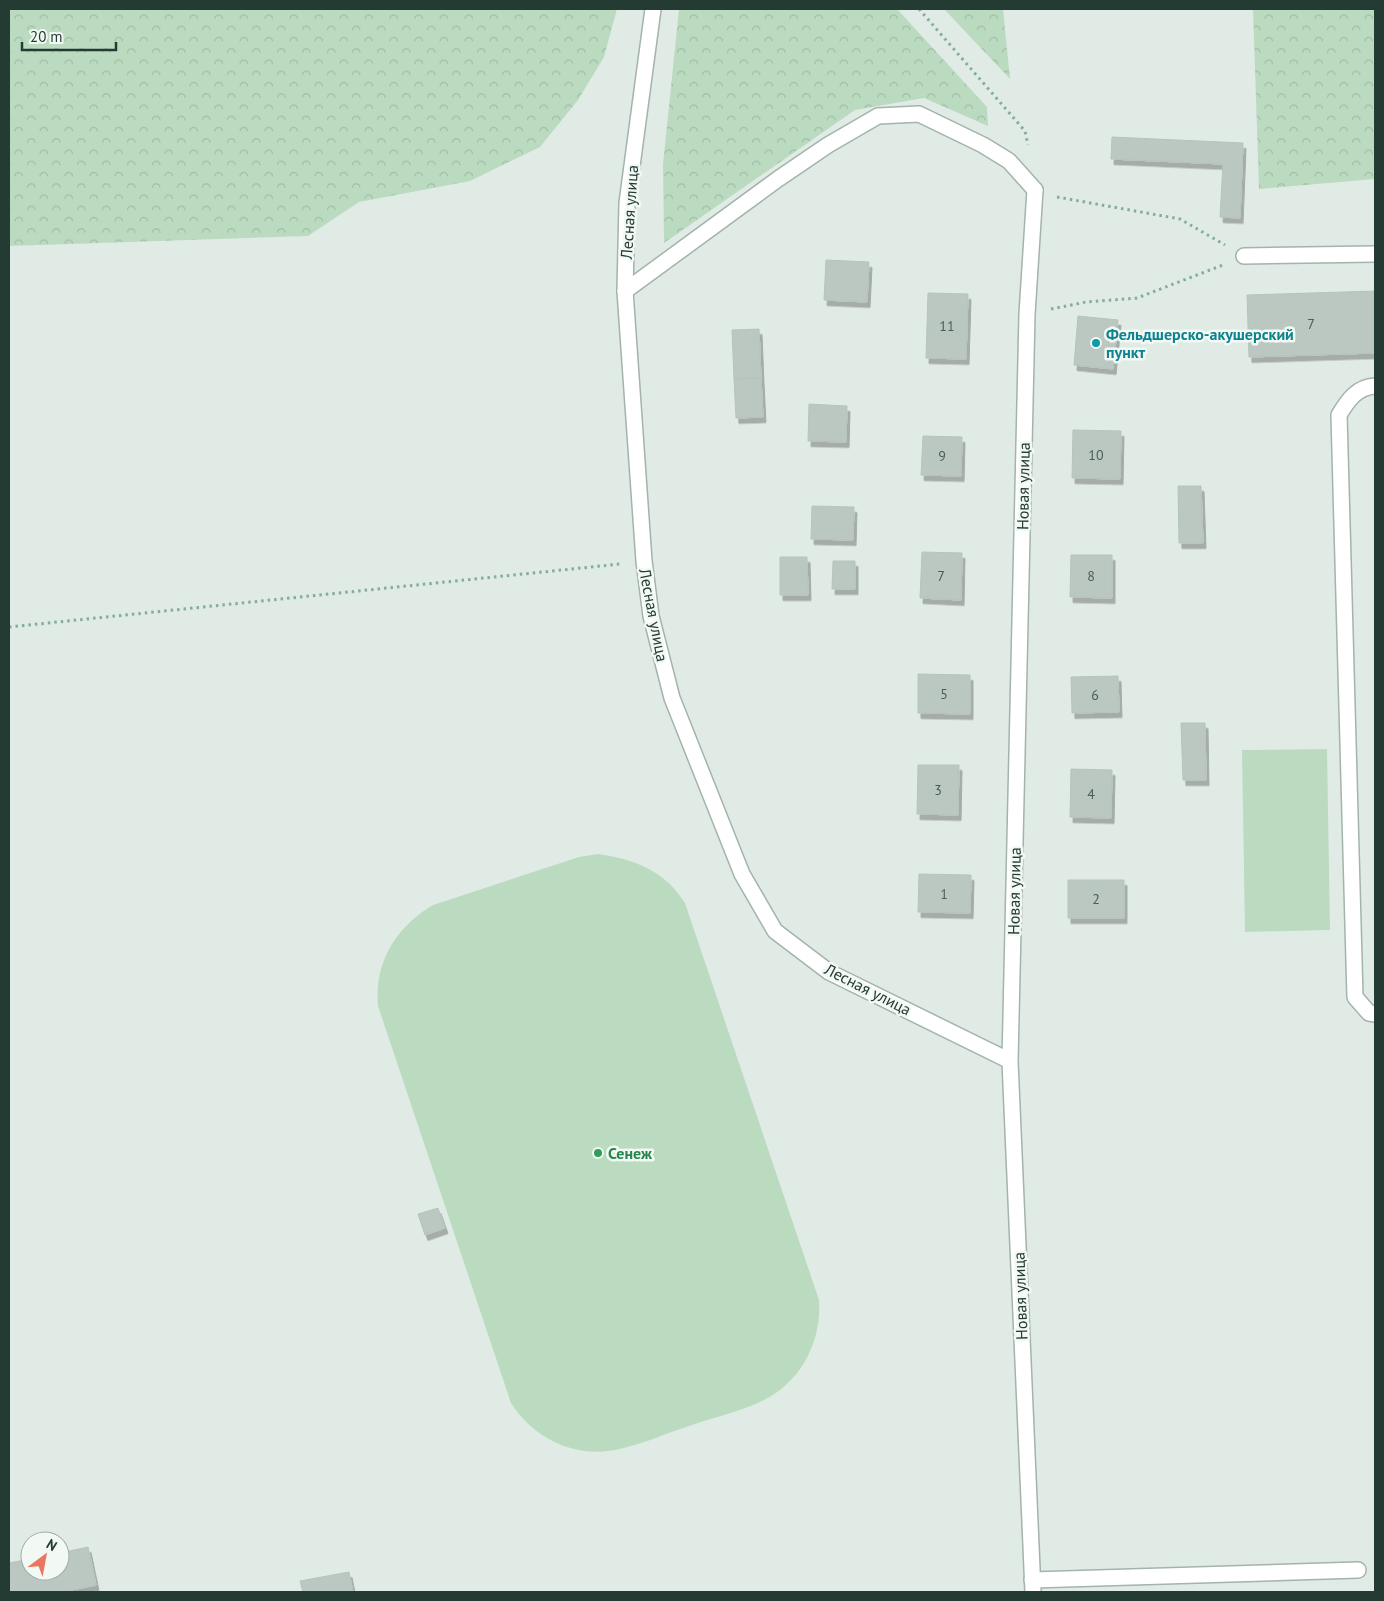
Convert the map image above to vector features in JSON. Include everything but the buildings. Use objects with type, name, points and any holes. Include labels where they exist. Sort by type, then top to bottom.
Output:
[{"type":"street","name":"Лесная улица","points":[[653,9],[627,203],[625,291],[644,561],[651,616],[672,698],[742,874],[776,930],[829,972],[1010,1061]]},
{"type":"street","points":[[625,291],[828,145],[878,116],[919,114],[983,145],[1008,161],[1035,190]]},
{"type":"street","name":"Новая улица","points":[[1032,1586],[1010,1061],[1027,314],[1035,190]]},
{"type":"street","points":[[1244,256],[1375,254]]},
{"type":"street","points":[[1375,386],[1366,386],[1349,398],[1339,415],[1355,997],[1369,1013],[1375,1014]]},
{"type":"street","points":[[1032,1586],[1358,1570]]},
{"type":"path","points":[[919,9],[1025,131],[1028,148]]},
{"type":"path","points":[[1035,190],[1061,198],[1180,220],[1244,256]]},
{"type":"path","points":[[1027,314],[1086,302],[1137,298],[1244,256]]},
{"type":"path","points":[[9,627],[644,561]]},
{"type":"green space","points":[[9,9],[617,9],[604,57],[578,100],[540,147],[470,181],[359,202],[308,236],[9,246]]},
{"type":"green space","points":[[679,9],[897,9],[987,107],[988,126],[924,98],[855,110],[664,243],[663,164]]},
{"type":"green space","points":[[944,9],[1003,9],[1010,79]]},
{"type":"green space","points":[[1253,9],[1375,9],[1375,179],[1259,189]]},
{"type":"green space","points":[[1327,749],[1330,930],[1245,932],[1242,750]]},
{"type":"green space","name":"Сенеж","points":[[598,854],[624,859],[648,868],[668,883],[685,903],[819,1300],[817,1330],[813,1345],[806,1359],[789,1383],[777,1392],[747,1407],[644,1442],[625,1448],[600,1452],[570,1448],[556,1443],[531,1426],[511,1403],[378,1006],[380,975],[390,947],[408,924],[433,905],[579,857]]},
{"type":"place","name":"Фельдшерско-акушерский пункт","points":[[1096,343]]},
{"type":"place","name":"Сенеж","points":[[598,1153]]}]
